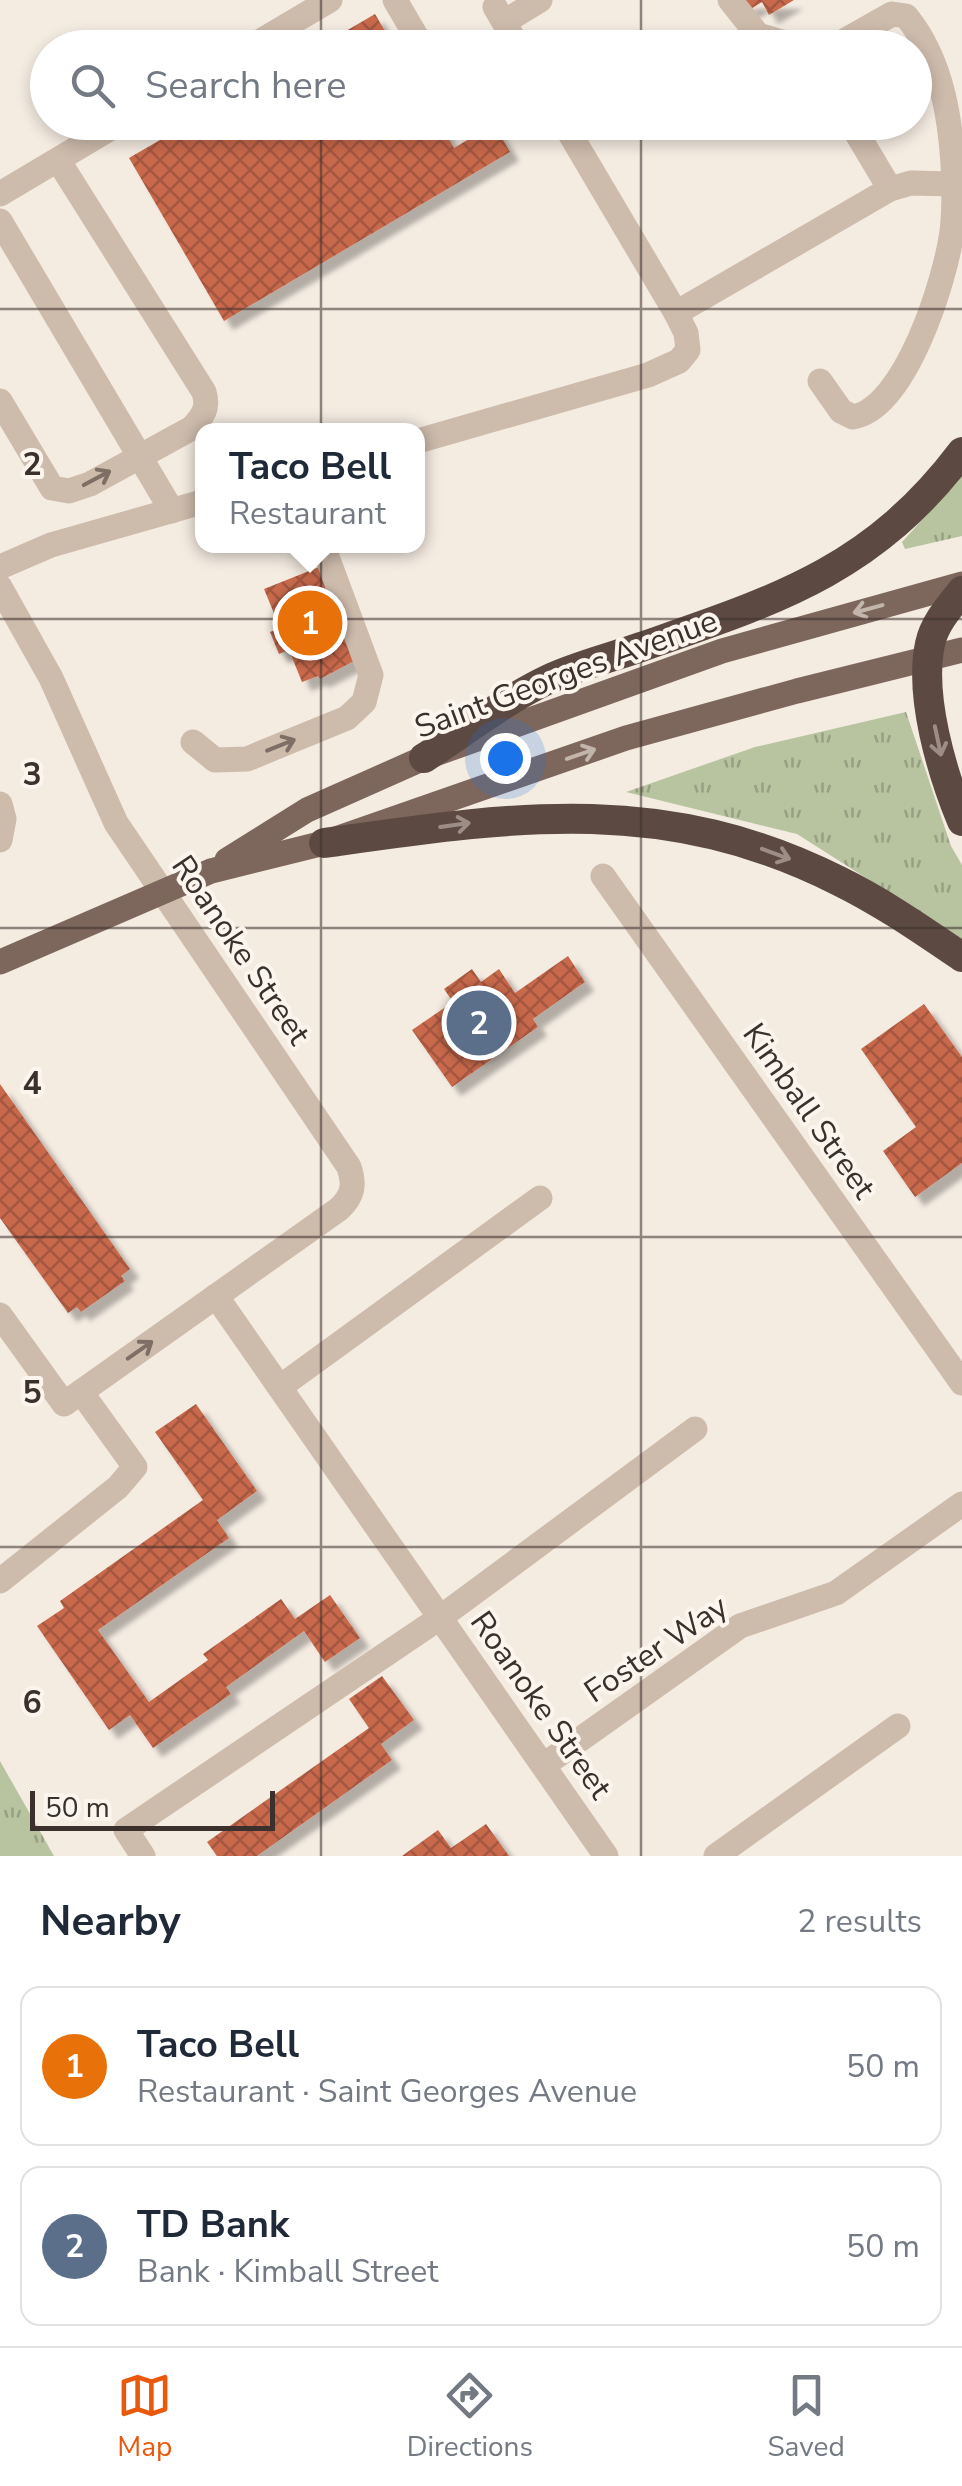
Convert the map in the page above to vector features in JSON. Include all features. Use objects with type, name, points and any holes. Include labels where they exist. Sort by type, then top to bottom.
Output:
[{"type":"highway","points":[[424,758],[546,680],[752,610],[817,579],[887,532],[932,490],[962,452]]},
{"type":"highway","points":[[962,588],[936,628],[928,658],[936,737],[962,821]]},
{"type":"highway","points":[[324,843],[522,818],[660,824],[752,846],[811,867],[868,896],[962,957]]},
{"type":"main road","name":"Saint Georges Avenue","points":[[0,962],[210,871],[306,810],[424,758],[722,651],[962,588]]},
{"type":"main road","name":"Saint Georges Avenue","points":[[210,871],[324,843],[626,738],[962,650]]},
{"type":"street","points":[[279,30],[330,0]]},
{"type":"street","points":[[395,0],[413,30]]},
{"type":"street","points":[[508,30],[499,15],[540,0]]},
{"type":"street","points":[[730,0],[754,30]]},
{"type":"street","points":[[864,30],[910,8]]},
{"type":"street","points":[[820,380],[841,411],[853,417],[872,408],[899,378],[921,337],[943,275],[952,232],[954,184],[950,130],[941,84],[932,62]]},
{"type":"street","points":[[0,194],[91,140]]},
{"type":"street","points":[[425,439],[648,375],[679,362],[688,350],[686,334],[676,313],[574,140]]},
{"type":"street","points":[[861,140],[890,189]]},
{"type":"street","points":[[58,160],[204,392],[208,402],[197,423]]},
{"type":"street","points":[[676,313],[890,189],[911,183],[954,184]]},
{"type":"street","points":[[0,221],[172,510]]},
{"type":"street","points":[[0,401],[52,488],[68,490],[90,484],[195,425]]},
{"type":"street","points":[[0,566],[51,545],[195,504]]},
{"type":"street","points":[[193,742],[215,760],[247,758],[346,718],[364,702],[371,675],[326,553]]},
{"type":"street","name":"Roanoke Street","points":[[0,588],[51,678],[116,823],[353,1178],[348,1200],[339,1209],[81,1392]]},
{"type":"street","name":"Kimball Street","points":[[603,876],[962,1382]]},
{"type":"street","points":[[280,1387],[540,1198]]},
{"type":"street","name":"Roanoke Street","points":[[216,1296],[544,1765],[600,1854]]},
{"type":"street","points":[[0,1315],[64,1404],[81,1392],[135,1467],[118,1486],[0,1581]]},
{"type":"street","points":[[143,1856],[126,1830],[441,1617],[695,1429]]},
{"type":"street","name":"Foster Way","points":[[544,1765],[740,1626],[836,1593],[962,1504]]},
{"type":"street","points":[[716,1856],[898,1726]]},
{"type":"green space","points":[[962,476],[962,536],[905,549],[902,542]]},
{"type":"green space","points":[[906,712],[951,846],[962,865],[962,939],[797,834],[626,792],[755,747]]},
{"type":"green space","points":[[0,1761],[54,1856],[0,1856]]},
{"type":"building","points":[[743,0],[794,0],[769,15],[762,2],[749,10]]},
{"type":"building","points":[[375,14],[384,30],[348,30]]},
{"type":"building","points":[[160,140],[449,140],[454,148],[467,140],[503,140],[510,152],[224,321],[129,158]]},
{"type":"building","points":[[319,567],[356,660],[320,679],[318,676],[302,682],[289,650],[279,654],[270,632],[280,628],[264,589]]},
{"type":"building","points":[[568,956],[585,982],[533,1019],[538,1027],[452,1087],[412,1030],[453,1002],[444,989],[472,969],[481,982],[499,969],[515,993]]},
{"type":"building","points":[[924,1004],[962,1057],[962,1163],[915,1197],[883,1151],[916,1127],[861,1049]]},
{"type":"building","points":[[0,1084],[130,1269],[121,1276],[125,1281],[81,1312],[77,1307],[68,1313],[0,1218]]},
{"type":"building","points":[[196,1404],[257,1491],[217,1520],[229,1538],[98,1630],[149,1702],[208,1660],[203,1654],[281,1599],[295,1619],[330,1595],[360,1638],[325,1662],[304,1631],[226,1687],[231,1694],[153,1748],[130,1715],[109,1730],[37,1626],[64,1608],[60,1601],[203,1500],[155,1432]]},
{"type":"building","points":[[382,1676],[414,1720],[381,1744],[392,1760],[257,1856],[217,1856],[207,1842],[369,1728],[349,1699]]},
{"type":"building","points":[[486,1824],[509,1856],[402,1856],[438,1830],[451,1848]]},
{"type":"place","name":"Taco Bell","points":[[310,623]]},
{"type":"place","name":"TD Bank","points":[[479,1023]]}]
